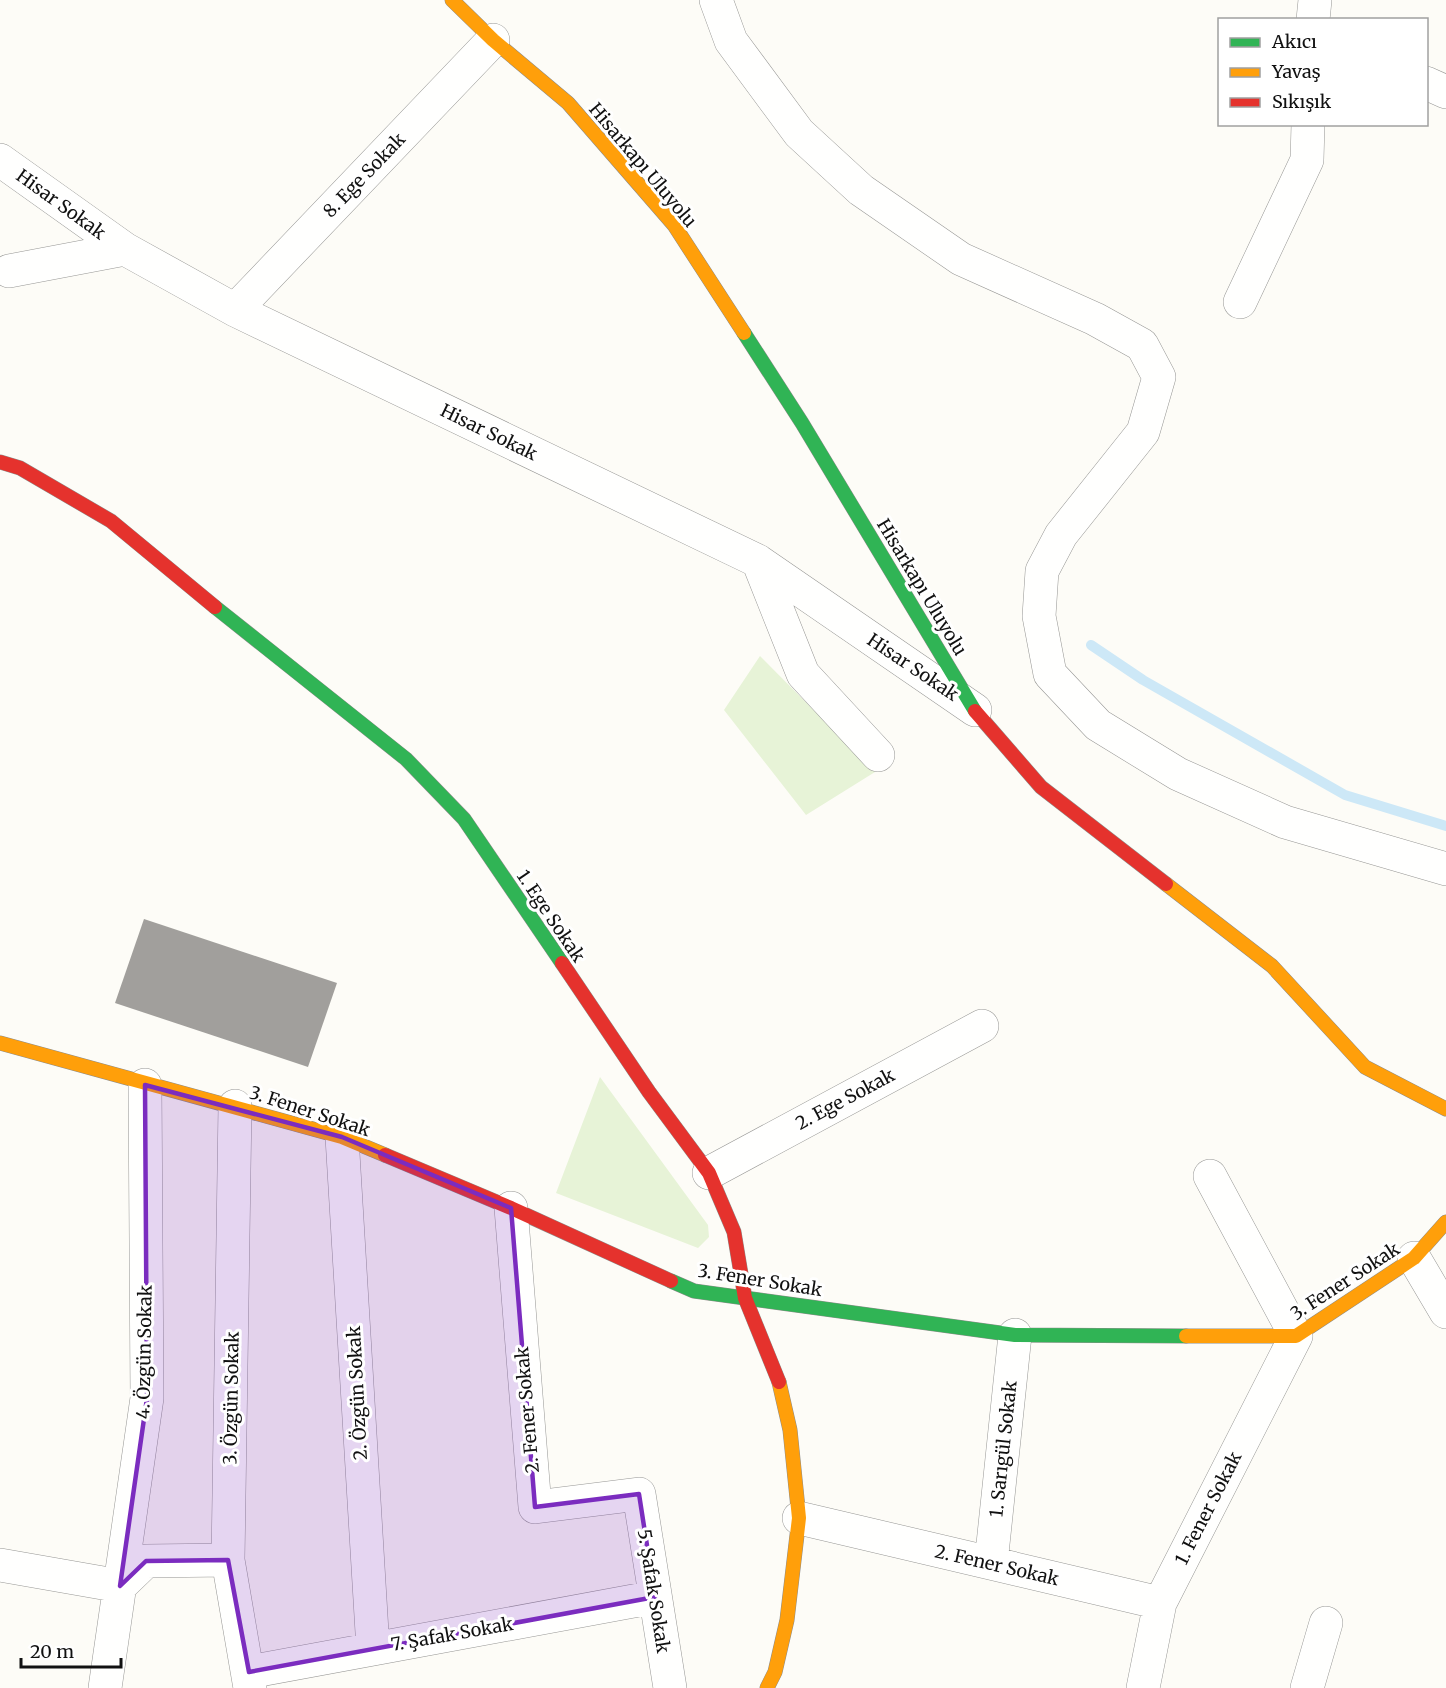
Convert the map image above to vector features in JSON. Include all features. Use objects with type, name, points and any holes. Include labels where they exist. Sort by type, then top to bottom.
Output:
[{"type":"street","name":"Hisarkapı Uluyolu","points":[[452,0],[493,40],[568,103],[674,225],[802,423],[975,710],[1041,787],[1272,966],[1365,1067],[1446,1109]]},
{"type":"street","points":[[716,0],[731,41],[800,133],[861,190],[961,259],[1095,319],[1142,345],[1159,377],[1143,432],[1061,535],[1042,571],[1039,616],[1050,674],[1098,725],[1178,774],[1285,822],[1446,869]]},
{"type":"street","points":[[1312,18],[1315,0]]},
{"type":"street","name":"8. Ege Sokak","points":[[235,310],[493,40]]},
{"type":"street","points":[[1428,84],[1446,92]]},
{"type":"street","points":[[1240,302],[1307,160],[1308,126]]},
{"type":"street","name":"Hisar Sokak","points":[[0,160],[125,249],[235,310],[758,561],[975,710]]},
{"type":"street","points":[[9,271],[125,249]]},
{"type":"street","name":"1. Ege Sokak","points":[[0,462],[20,468],[111,521],[234,623],[406,759],[464,819],[649,1092],[709,1173],[734,1232],[745,1298],[780,1385],[790,1430],[799,1518],[787,1620],[775,1672],[766,1688]]},
{"type":"street","points":[[758,561],[803,674],[878,755]]},
{"type":"street","name":"2. Ege Sokak","points":[[709,1173],[982,1026]]},
{"type":"street","name":"3. Fener Sokak","points":[[0,1043],[145,1085],[235,1106],[342,1137],[511,1208],[694,1291],[1015,1335],[1296,1336],[1414,1258],[1446,1222]]},
{"type":"street","name":"4. Özgün Sokak","points":[[105,1688],[147,1398],[145,1085]]},
{"type":"street","name":"3. Özgün Sokak","points":[[235,1106],[228,1560],[249,1680]]},
{"type":"street","name":"2. Özgün Sokak","points":[[342,1137],[372,1649]]},
{"type":"street","points":[[1210,1176],[1296,1336]]},
{"type":"street","name":"2. Fener Sokak","points":[[511,1208],[535,1507],[639,1494]]},
{"type":"street","points":[[1414,1258],[1446,1312]]},
{"type":"street","name":"1. Sarıgül Sokak","points":[[991,1563],[1015,1335]]},
{"type":"street","name":"1. Fener Sokak","points":[[1143,1688],[1161,1603],[1296,1336]]},
{"type":"street","name":"5. Şafak Sokak","points":[[639,1494],[670,1688]]},
{"type":"street","name":"2. Fener Sokak","points":[[799,1518],[1161,1603]]},
{"type":"street","points":[[0,1565],[120,1586],[146,1562],[228,1560]]},
{"type":"street","name":"7. Şafak Sokak","points":[[249,1680],[372,1649],[656,1597]]},
{"type":"street","points":[[1307,1688],[1326,1623]]},
{"type":"highlighted area","points":[[145,1085],[342,1137],[511,1208],[535,1507],[639,1494],[655,1597],[249,1672],[228,1560],[146,1561],[120,1586],[147,1398]]},
{"type":"green space","points":[[760,656],[875,772],[806,815],[724,710]]},
{"type":"green space","points":[[600,1077],[708,1225],[709,1237],[698,1248],[556,1193]]},
{"type":"building","points":[[144,919],[337,983],[308,1067],[115,1003]]},
{"type":"waterway","points":[[1091,645],[1143,680],[1345,795],[1446,826]]},
{"type":"traffic: fast","points":[[744,333],[802,423],[975,711]]},
{"type":"traffic: fast","points":[[215,607],[406,759],[464,819],[562,963]]},
{"type":"traffic: fast","points":[[671,1281],[694,1291],[1015,1335],[1186,1336]]},
{"type":"traffic: slow","points":[[452,0],[493,40],[568,103],[674,225],[744,333]]},
{"type":"traffic: slow","points":[[1166,884],[1272,966],[1365,1067],[1446,1109]]},
{"type":"traffic: slow","points":[[0,1043],[342,1137],[385,1155]]},
{"type":"traffic: slow","points":[[1186,1336],[1296,1336],[1414,1258],[1446,1222]]},
{"type":"traffic: slow","points":[[767,1688],[775,1672],[787,1620],[799,1518],[790,1430],[779,1382]]},
{"type":"traffic: jam","points":[[0,462],[20,468],[111,521],[215,607]]},
{"type":"traffic: jam","points":[[975,711],[1041,787],[1166,884]]},
{"type":"traffic: jam","points":[[562,963],[649,1092],[709,1173],[734,1232],[745,1298],[779,1382]]},
{"type":"traffic: jam","points":[[385,1155],[511,1208],[671,1281]]}]
